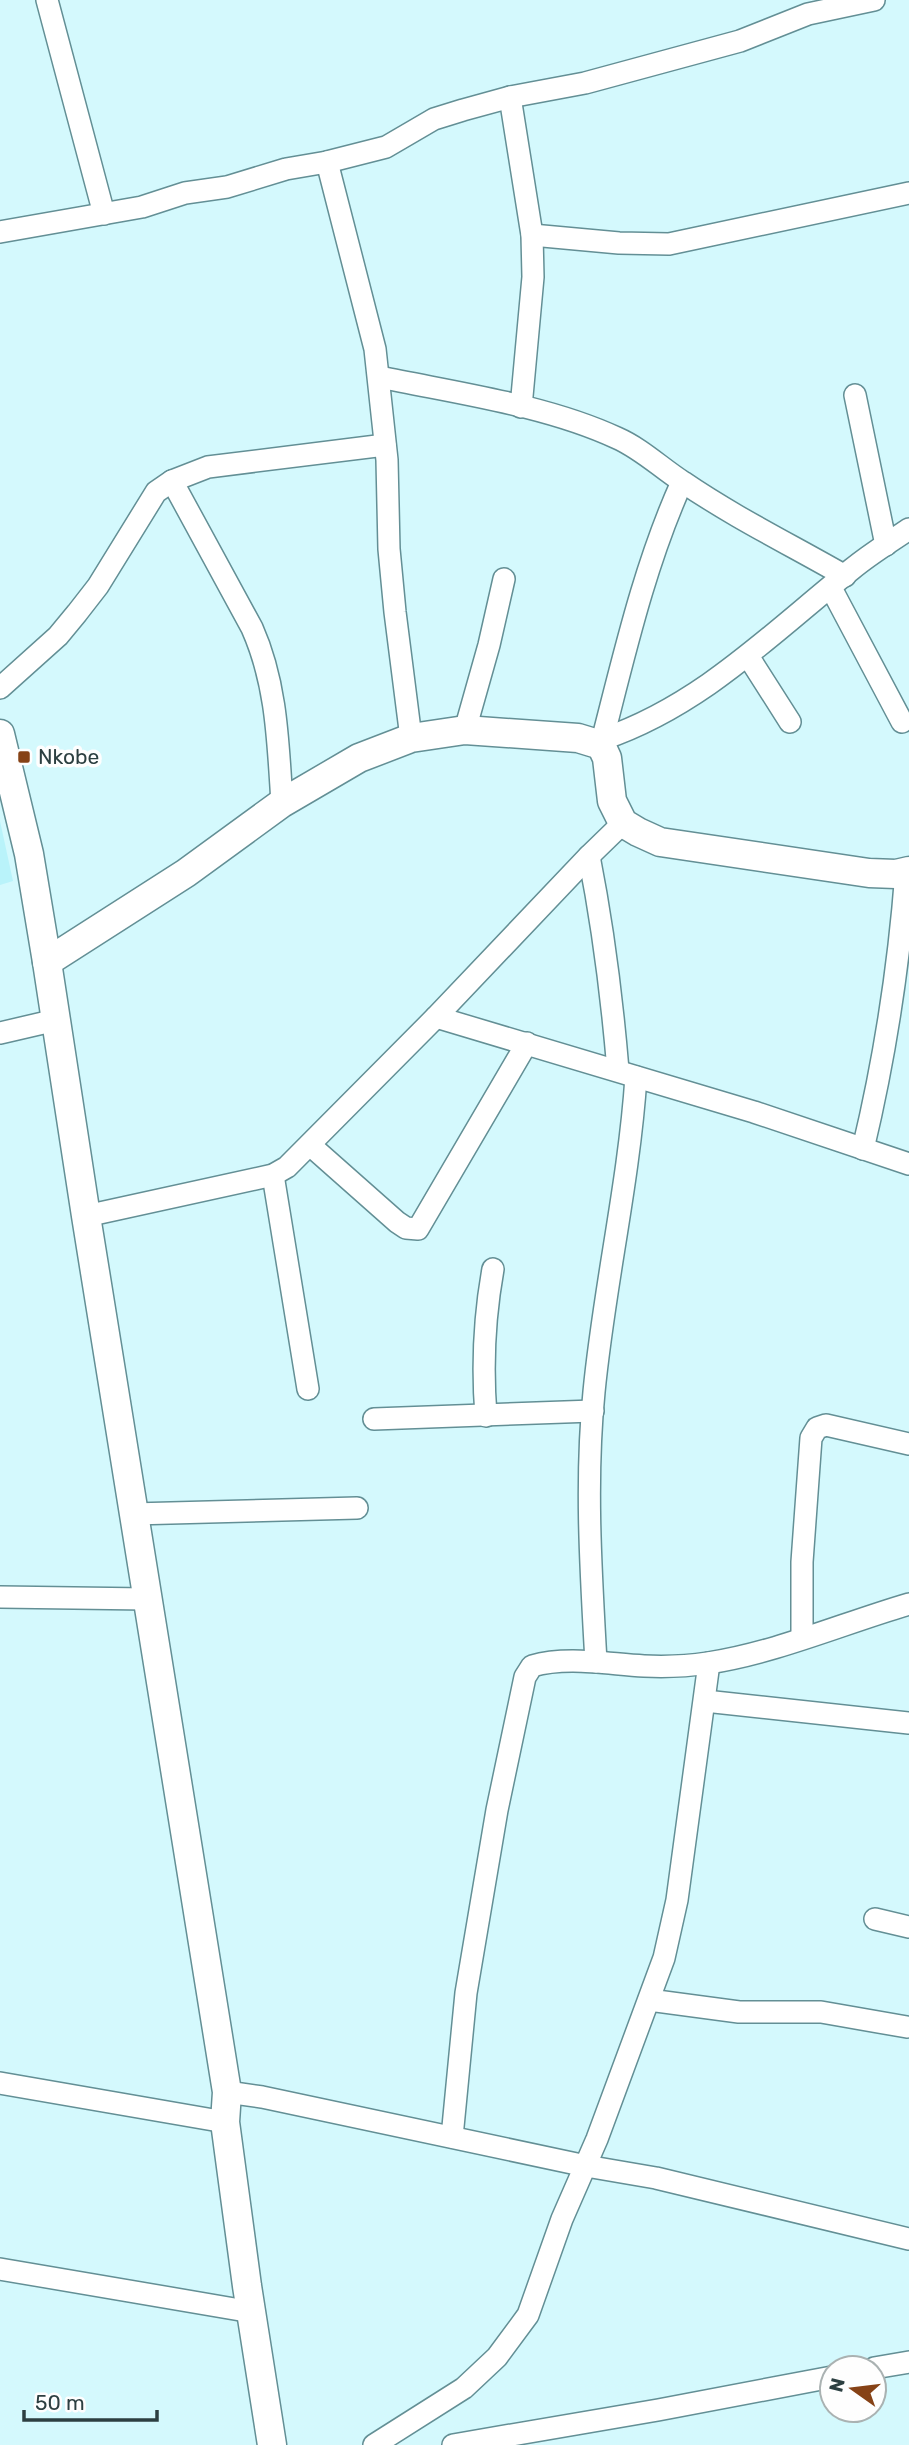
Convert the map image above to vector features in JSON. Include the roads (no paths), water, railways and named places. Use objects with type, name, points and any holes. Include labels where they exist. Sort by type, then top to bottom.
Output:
[{"type":"street","points":[[47,0],[104,214]]},
{"type":"street","points":[[0,232],[142,207],[185,193],[227,187],[286,169],[327,162],[386,146],[435,119],[510,97],[585,83],[740,41],[808,14],[874,0]]},
{"type":"street","points":[[510,97],[533,235],[533,277],[521,407]]},
{"type":"street","points":[[327,162],[380,377],[389,549],[411,738]]},
{"type":"street","points":[[533,235],[620,243],[669,244],[909,193]]},
{"type":"street","points":[[380,377],[570,420],[617,438],[645,453],[682,482],[838,582],[902,722]]},
{"type":"street","points":[[855,395],[886,545]]},
{"type":"street","points":[[0,688],[58,636],[98,586],[156,492],[172,481],[208,467],[385,445]]},
{"type":"street","points":[[172,481],[263,652],[276,712],[282,803]]},
{"type":"street","points":[[682,482],[655,550],[602,742],[607,758],[610,791],[623,823],[660,842],[869,873],[907,872],[888,1031],[863,1149]]},
{"type":"street","points":[[47,961],[186,873],[282,803],[359,758],[411,738],[465,730],[602,742],[635,727],[680,704],[748,656],[838,582],[909,529]]},
{"type":"street","points":[[465,730],[504,579]]},
{"type":"street","points":[[748,656],[790,722]]},
{"type":"street","points":[[0,734],[29,854],[47,961],[227,2092],[225,2122],[272,2445]]},
{"type":"street","points":[[86,1216],[273,1175],[287,1167],[623,823]]},
{"type":"street","points":[[589,856],[602,918],[627,1074],[593,1411],[591,1575],[596,1662]]},
{"type":"street","points":[[436,1017],[754,1112],[909,1164]]},
{"type":"street","points":[[0,1033],[56,1020]]},
{"type":"street","points":[[310,1145],[397,1222],[406,1228],[418,1229],[527,1043]]},
{"type":"street","points":[[273,1175],[308,1389]]},
{"type":"street","points":[[486,1416],[484,1335],[493,1269]]},
{"type":"street","points":[[374,1419],[593,1411]]},
{"type":"street","points":[[802,1638],[802,1562],[811,1438],[817,1428],[826,1424],[909,1444]]},
{"type":"street","points":[[133,1514],[357,1508]]},
{"type":"street","points":[[0,1597],[147,1598]]},
{"type":"street","points":[[452,2137],[466,1993],[497,1810],[525,1676],[531,1666],[546,1662],[596,1662],[647,1667],[709,1663],[802,1638],[909,1604]]},
{"type":"street","points":[[373,2445],[464,2388],[497,2357],[528,2315],[562,2219],[586,2166],[664,1958],[677,1900],[709,1663]]},
{"type":"street","points":[[705,1701],[909,1723]]},
{"type":"street","points":[[875,1919],[909,1927]]},
{"type":"street","points":[[649,2000],[739,2012],[821,2012],[907,2026]]},
{"type":"street","points":[[0,2083],[225,2122]]},
{"type":"street","points":[[227,2092],[656,2178],[909,2239]]},
{"type":"street","points":[[0,2269],[252,2312]]},
{"type":"street","points":[[888,2365],[909,2361]]},
{"type":"street","points":[[453,2445],[658,2410],[818,2379]]},
{"type":"place","name":"Nkobe","points":[[24,757]]}]
